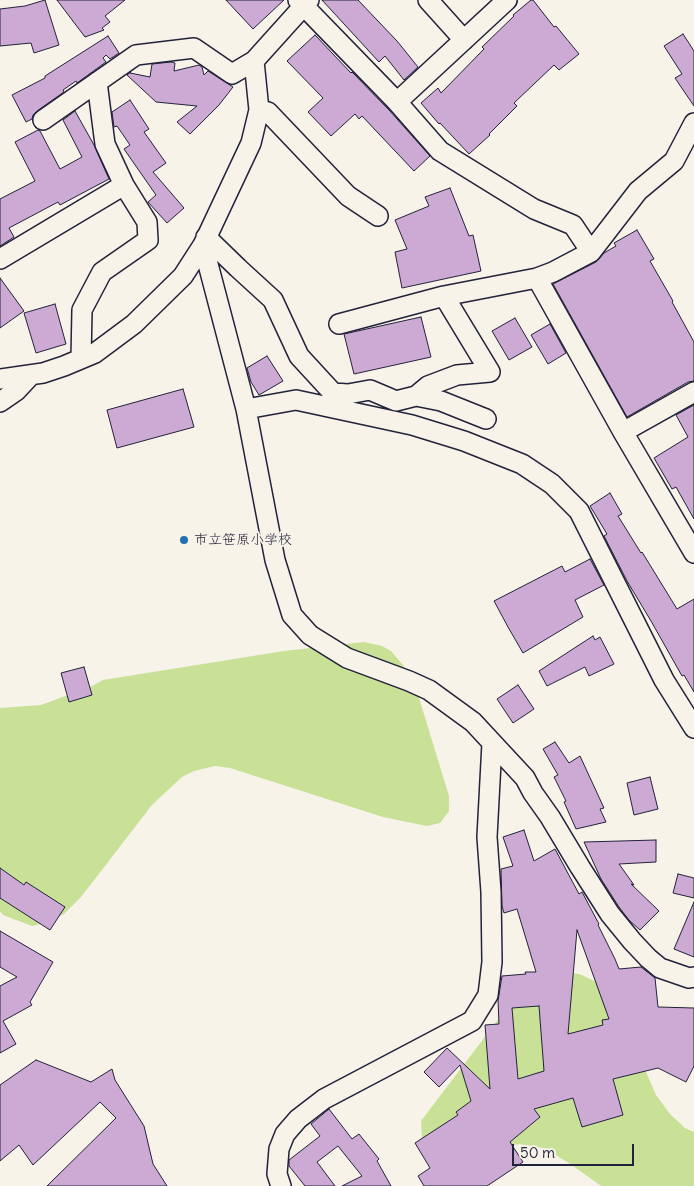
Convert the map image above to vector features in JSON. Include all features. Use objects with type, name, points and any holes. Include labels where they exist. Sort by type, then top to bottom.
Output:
[{"type":"street","points":[[428,0],[464,40]]},
{"type":"street","points":[[397,102],[507,0]]},
{"type":"street","points":[[43,120],[136,55],[194,48],[232,74],[254,61],[303,2],[397,102],[440,151],[534,209],[573,225],[591,252]]},
{"type":"street","points":[[0,379],[44,373],[95,353],[134,324],[182,276],[204,241],[251,143],[259,110],[254,61]]},
{"type":"street","points":[[81,358],[82,310],[102,272],[148,240],[147,222],[124,185],[105,144],[97,82]]},
{"type":"street","points":[[259,110],[268,112],[348,196],[378,216]]},
{"type":"street","points":[[339,324],[444,296],[537,278],[560,269],[591,252],[638,191],[674,161],[694,123]]},
{"type":"street","points":[[0,260],[124,185]]},
{"type":"street","points":[[204,241],[238,268],[273,300],[299,356],[332,393],[348,394],[370,390],[396,401],[416,396],[428,386],[457,375],[490,372],[444,296]]},
{"type":"street","points":[[204,241],[246,409],[275,560],[292,615],[310,635],[347,658],[428,690],[473,722],[526,778],[533,793],[610,914],[632,941],[660,968],[689,978],[694,977]]},
{"type":"street","points":[[537,278],[623,432],[694,553]]},
{"type":"street","points":[[0,402],[16,391],[31,375]]},
{"type":"street","points":[[623,432],[694,392]]},
{"type":"street","points":[[416,396],[440,402],[486,419]]},
{"type":"street","points":[[246,409],[296,400],[412,425],[464,441],[522,464],[552,484],[579,511],[664,680],[694,728]]},
{"type":"street","points":[[281,1186],[277,1174],[279,1150],[285,1134],[298,1118],[324,1099],[472,1021],[488,995],[492,962],[487,837],[492,744]]},
{"type":"green space","points":[[364,642],[382,646],[391,651],[403,665],[416,688],[449,796],[449,811],[440,823],[427,826],[383,817],[230,768],[215,766],[194,771],[182,777],[152,805],[81,897],[64,914],[45,923],[32,926],[3,915],[0,911],[0,708],[41,705],[103,680],[284,651]]},
{"type":"green space","points":[[556,969],[582,975],[610,989],[656,1095],[670,1114],[685,1128],[694,1132],[694,1186],[601,1186],[569,1163],[543,1148],[520,1144],[448,1154],[422,1139],[421,1121],[525,984]]},
{"type":"building","points":[[45,0],[59,45],[34,53],[31,43],[0,46],[0,9],[25,6]]},
{"type":"building","points":[[57,0],[125,0],[105,16],[110,22],[102,28],[104,30],[85,37]]},
{"type":"building","points":[[226,0],[284,0],[253,29]]},
{"type":"building","points":[[322,0],[358,0],[397,41],[418,67],[404,80],[385,56],[379,62]]},
{"type":"building","points":[[531,0],[579,54],[559,70],[554,65],[514,103],[517,106],[469,154],[421,103],[438,88],[441,93],[484,49],[482,47],[513,15]]},
{"type":"building","points":[[683,34],[694,51],[694,106],[675,78],[682,74],[664,46]]},
{"type":"building","points":[[315,35],[389,110],[430,156],[414,171],[362,116],[359,119],[355,114],[331,136],[308,112],[323,98],[287,61]]},
{"type":"building","points":[[108,36],[119,53],[110,59],[106,55],[103,58],[106,62],[77,83],[76,81],[63,90],[64,92],[37,111],[32,119],[26,122],[12,95],[45,78],[45,76]]},
{"type":"building","points":[[175,63],[174,71],[199,65],[202,67],[204,75],[208,71],[233,87],[219,105],[190,134],[177,122],[197,106],[156,102],[127,75],[131,72],[150,77],[152,64]]},
{"type":"building","points":[[130,100],[149,129],[144,132],[166,163],[153,172],[184,208],[167,223],[148,202],[156,195],[124,149],[130,145],[117,126],[114,127],[112,112]]},
{"type":"building","points":[[75,111],[94,145],[109,179],[60,205],[58,202],[9,228],[14,237],[0,246],[0,199],[35,181],[15,142],[38,130],[40,131],[60,169],[82,157],[63,120]]},
{"type":"building","points":[[450,188],[469,236],[473,235],[481,271],[402,288],[395,252],[407,249],[395,220],[429,206],[425,197]]},
{"type":"building","points":[[637,230],[654,259],[650,261],[694,342],[694,381],[688,382],[627,417],[553,284],[596,262],[604,253],[616,246],[614,243]]},
{"type":"building","points":[[0,278],[24,311],[0,328]]},
{"type":"building","points":[[55,304],[66,344],[36,353],[24,313]]},
{"type":"building","points":[[421,317],[431,357],[354,374],[344,334]]},
{"type":"building","points":[[515,318],[532,347],[509,360],[492,331]]},
{"type":"building","points":[[550,324],[566,353],[548,364],[531,335]]},
{"type":"building","points":[[267,356],[283,381],[259,395],[251,382],[247,368]]},
{"type":"building","points":[[183,389],[194,427],[117,448],[107,410]]},
{"type":"building","points":[[694,405],[694,519],[676,487],[672,489],[654,458],[688,437],[676,415]]},
{"type":"building","points":[[610,493],[622,514],[618,516],[677,609],[694,599],[694,692],[684,675],[682,676],[627,581],[604,536],[607,534],[590,506]]},
{"type":"building","points":[[590,559],[604,585],[575,600],[583,617],[523,653],[494,601],[562,566],[565,572]]},
{"type":"building","points":[[593,636],[595,640],[600,637],[614,664],[589,676],[585,667],[547,686],[539,671]]},
{"type":"building","points":[[84,667],[92,695],[69,702],[61,673]]},
{"type":"building","points":[[518,685],[534,709],[513,723],[497,699]]},
{"type":"building","points":[[555,742],[569,763],[580,756],[604,808],[600,809],[606,822],[576,829],[564,802],[566,801],[554,777],[558,775],[543,749]]},
{"type":"building","points":[[650,777],[658,809],[634,815],[627,783]]},
{"type":"building","points":[[524,830],[534,861],[555,849],[579,894],[582,892],[619,969],[641,967],[655,978],[658,1007],[694,1008],[694,1066],[686,1082],[658,1068],[613,1079],[623,1115],[582,1127],[573,1098],[534,1109],[540,1117],[510,1142],[523,1162],[487,1186],[424,1186],[418,1176],[430,1168],[415,1143],[458,1115],[456,1112],[471,1101],[460,1065],[439,1087],[424,1072],[447,1048],[490,1089],[485,1025],[499,1024],[498,1001],[502,976],[536,972],[517,909],[504,913],[502,906],[501,869],[513,866],[503,837]],"holes":[[[577,930],[609,1019],[602,1020],[603,1025],[568,1034]],[[539,1006],[544,1071],[518,1079],[512,1008]]]},
{"type":"building","points":[[656,840],[656,862],[619,864],[634,885],[631,884],[659,911],[640,930],[619,907],[601,879],[584,842]]},
{"type":"building","points":[[0,868],[24,885],[26,882],[65,907],[50,930],[0,898]]},
{"type":"building","points":[[678,874],[694,878],[694,898],[673,893]]},
{"type":"building","points":[[694,902],[694,957],[674,949]]},
{"type":"building","points":[[0,931],[53,962],[30,1002],[32,1005],[3,1021],[16,1044],[0,1053],[0,986],[17,977],[0,967]]},
{"type":"building","points":[[36,1060],[91,1082],[112,1069],[115,1080],[144,1126],[153,1164],[167,1186],[47,1186],[116,1118],[100,1102],[33,1165],[19,1145],[0,1161],[0,1085]]},
{"type":"building","points":[[329,1109],[352,1139],[359,1134],[379,1159],[377,1161],[391,1186],[342,1186],[362,1176],[338,1146],[317,1162],[335,1186],[305,1186],[289,1166],[289,1160],[320,1136],[311,1124]]},
{"type":"place","name":"市立笹原小学校","points":[[184,540]]}]
